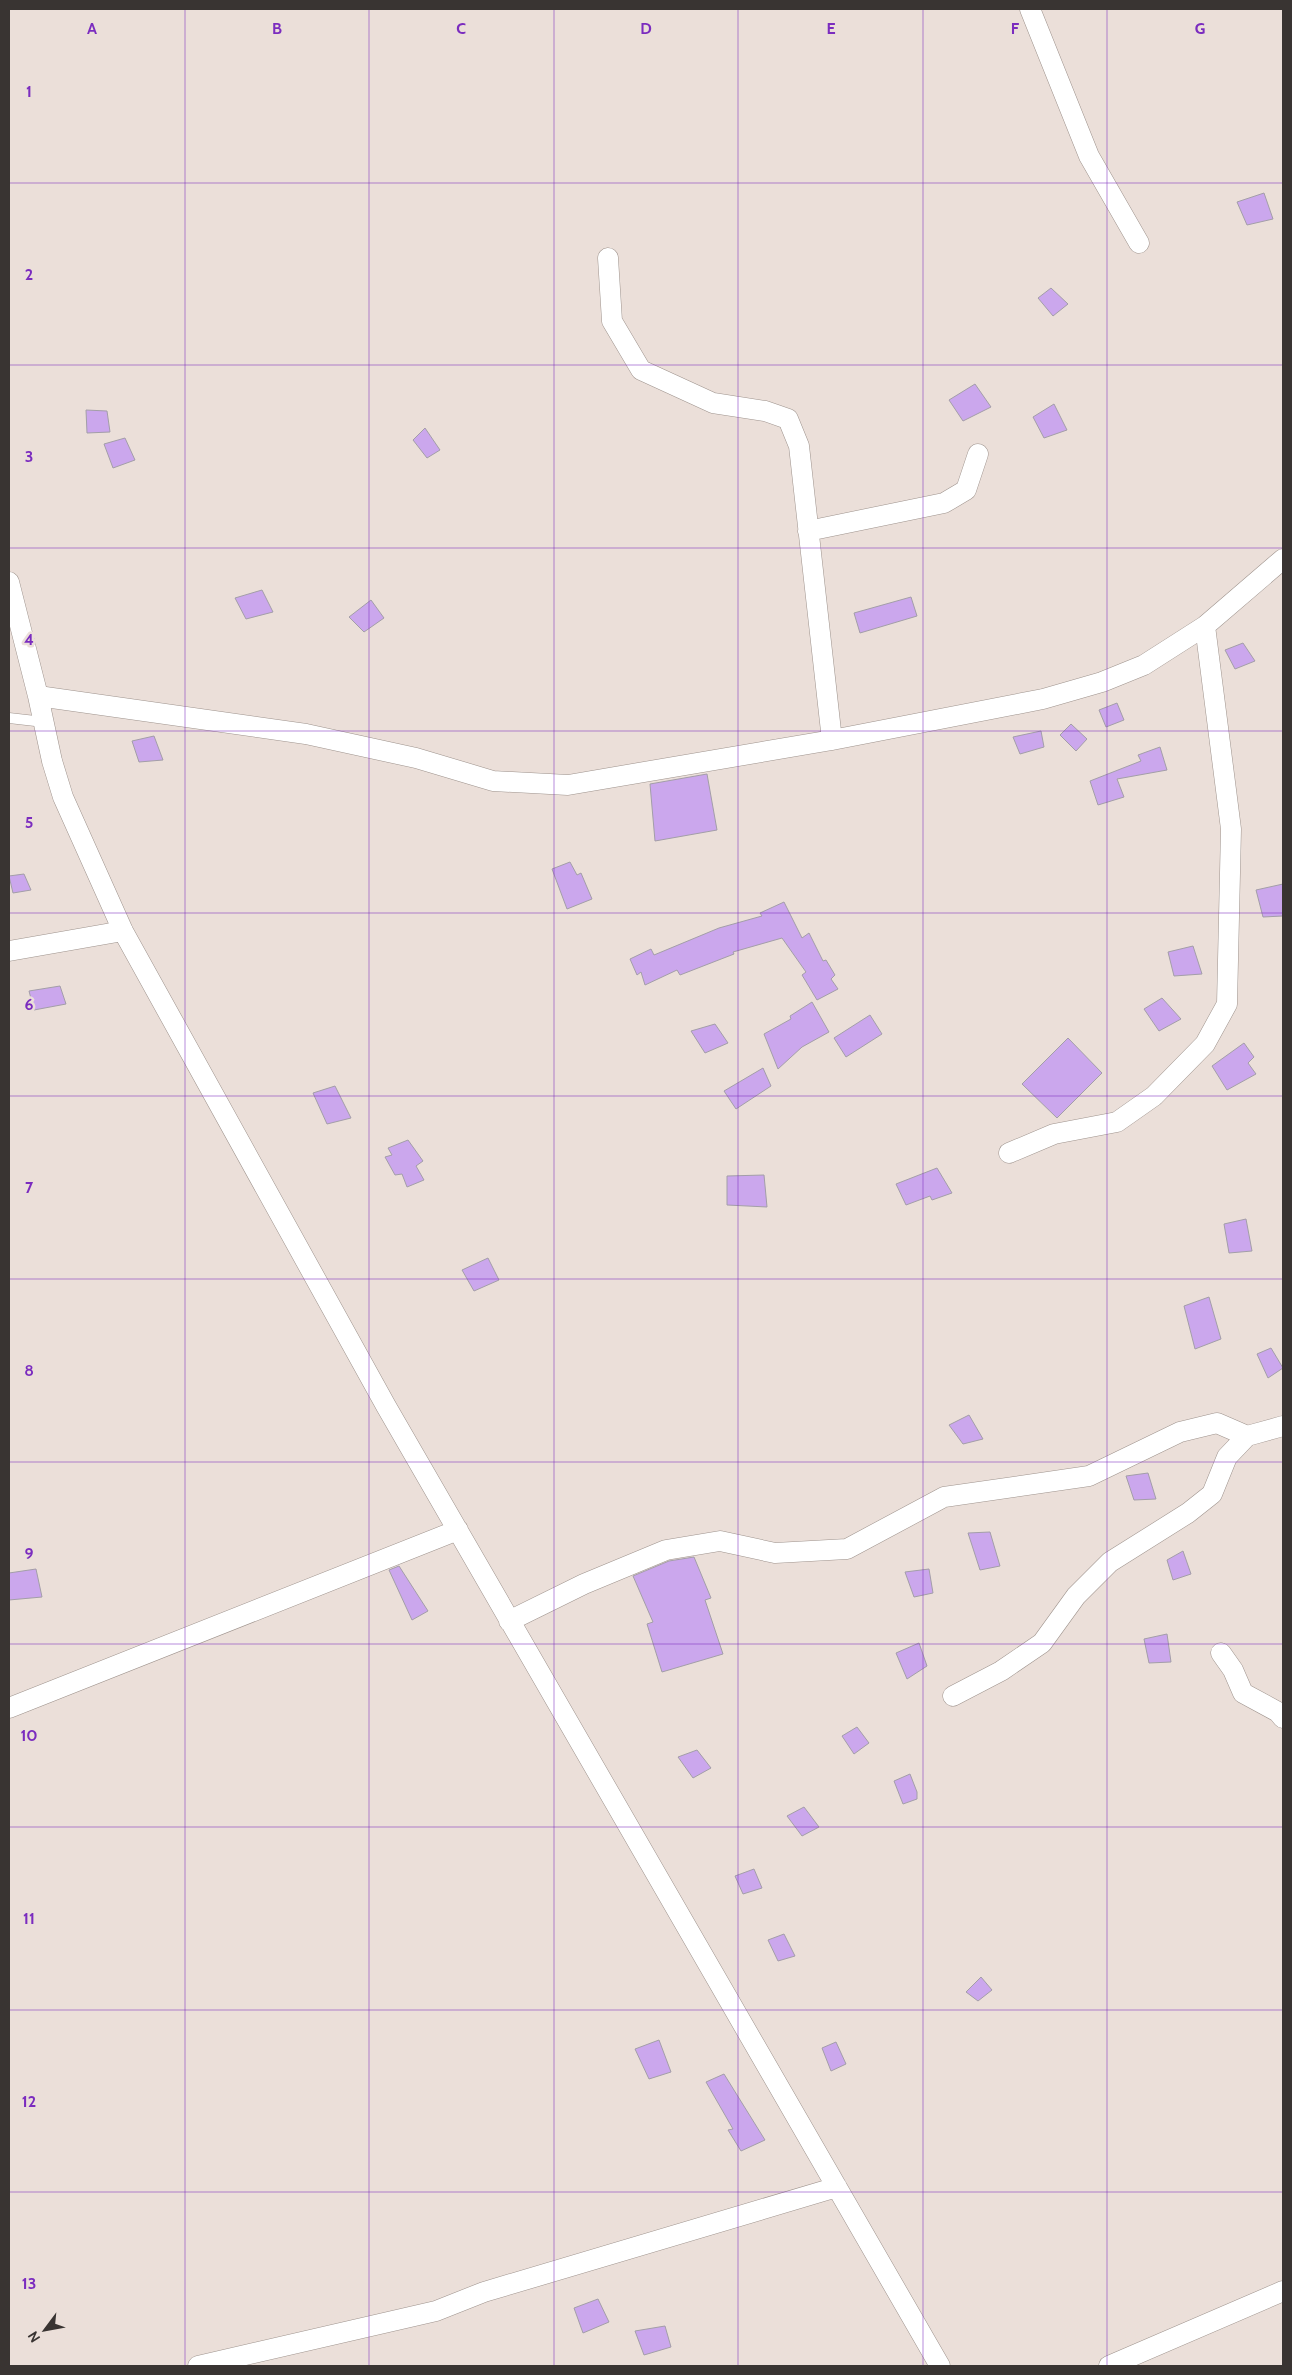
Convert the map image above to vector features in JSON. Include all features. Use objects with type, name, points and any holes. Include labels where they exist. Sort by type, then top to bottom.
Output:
[{"type":"street","points":[[1030,9],[1089,156],[1139,243]]},
{"type":"street","points":[[608,258],[612,320],[641,370],[713,403],[765,411],[788,419],[798,446],[832,740]]},
{"type":"street","points":[[808,531],[944,502],[966,490],[978,454]]},
{"type":"street","points":[[38,696],[306,734],[416,758],[493,781],[568,785],[832,740],[1043,699],[1102,682],[1144,665],[1205,626],[1283,559]]},
{"type":"street","points":[[9,582],[63,797],[123,931],[258,1176],[509,1621],[940,2366]]},
{"type":"street","points":[[1009,1153],[1054,1134],[1117,1122],[1154,1096],[1205,1044],[1227,1004],[1231,829],[1205,626]]},
{"type":"street","points":[[9,951],[123,931]]},
{"type":"street","points":[[509,1621],[584,1584],[666,1550],[720,1541],[774,1553],[847,1549],[944,1497],[1089,1476],[1180,1432],[1217,1423],[1247,1436]]},
{"type":"street","points":[[953,1696],[1001,1671],[1042,1643],[1076,1596],[1110,1562],[1188,1513],[1212,1494],[1227,1457],[1247,1436],[1283,1426]]},
{"type":"street","points":[[9,1708],[458,1530]]},
{"type":"street","points":[[1221,1653],[1233,1670],[1243,1693],[1278,1712],[1283,1718]]},
{"type":"street","points":[[198,2366],[436,2311],[484,2292],[837,2187]]},
{"type":"street","points":[[1109,2366],[1283,2291]]},
{"type":"lane","points":[[9,718],[44,722]]},
{"type":"building","points":[[1264,193],[1273,219],[1247,225],[1237,202]]},
{"type":"building","points":[[1051,288],[1068,304],[1053,316],[1038,298]]},
{"type":"building","points":[[975,384],[991,407],[963,421],[949,400]]},
{"type":"building","points":[[1054,404],[1067,430],[1044,438],[1033,417]]},
{"type":"building","points":[[86,410],[107,411],[110,432],[87,433]]},
{"type":"building","points":[[425,428],[440,450],[427,458],[413,440]]},
{"type":"building","points":[[125,438],[135,460],[113,468],[104,444]]},
{"type":"building","points":[[262,590],[273,612],[246,619],[235,598]]},
{"type":"building","points":[[911,597],[917,616],[860,633],[854,613]]},
{"type":"building","points":[[371,600],[384,618],[364,632],[349,617]]},
{"type":"building","points":[[1243,643],[1255,661],[1235,669],[1225,650]]},
{"type":"building","points":[[1117,703],[1124,720],[1106,727],[1099,710]]},
{"type":"building","points":[[1071,724],[1087,739],[1076,751],[1060,735]]},
{"type":"building","points":[[1041,731],[1044,747],[1020,754],[1013,737]]},
{"type":"building","points":[[154,736],[163,760],[139,762],[132,741]]},
{"type":"building","points":[[1160,747],[1167,770],[1117,779],[1124,797],[1098,805],[1090,781],[1141,761],[1138,755]]},
{"type":"building","points":[[707,774],[717,830],[655,841],[650,784]]},
{"type":"building","points":[[570,862],[577,875],[581,873],[592,899],[567,909],[552,869]]},
{"type":"building","points":[[24,874],[31,890],[13,893],[9,876]]},
{"type":"building","points":[[1283,884],[1283,916],[1263,917],[1256,890]]},
{"type":"building","points":[[784,902],[802,938],[809,933],[823,961],[826,960],[835,975],[831,979],[838,989],[817,1000],[802,975],[806,972],[782,938],[733,952],[734,954],[680,975],[677,970],[645,985],[641,972],[637,975],[630,959],[651,949],[654,955],[719,928],[762,916],[760,913]]},
{"type":"building","points":[[1193,946],[1202,974],[1174,976],[1168,952]]},
{"type":"building","points":[[60,986],[66,1004],[34,1010],[29,991]]},
{"type":"building","points":[[1162,998],[1181,1019],[1159,1031],[1144,1009]]},
{"type":"building","points":[[812,1002],[829,1032],[802,1047],[778,1069],[764,1034],[791,1019],[790,1016]]},
{"type":"building","points":[[870,1015],[882,1034],[846,1057],[834,1038]]},
{"type":"building","points":[[715,1024],[728,1043],[705,1053],[691,1031]]},
{"type":"building","points":[[1068,1038],[1102,1073],[1057,1118],[1022,1084]]},
{"type":"building","points":[[1244,1043],[1254,1057],[1248,1063],[1256,1074],[1227,1090],[1212,1066]]},
{"type":"building","points":[[763,1068],[771,1086],[736,1109],[724,1091]]},
{"type":"building","points":[[335,1086],[351,1118],[327,1124],[313,1093]]},
{"type":"building","points":[[408,1140],[423,1161],[416,1166],[424,1180],[407,1187],[402,1174],[395,1175],[385,1157],[392,1155],[388,1148]]},
{"type":"building","points":[[937,1168],[952,1193],[932,1200],[930,1196],[906,1205],[896,1184]]},
{"type":"building","points":[[764,1175],[767,1207],[727,1205],[727,1176]]},
{"type":"building","points":[[1246,1219],[1252,1251],[1229,1253],[1224,1224]]},
{"type":"building","points":[[488,1258],[499,1280],[474,1291],[462,1270]]},
{"type":"building","points":[[1209,1297],[1221,1339],[1195,1349],[1184,1306]]},
{"type":"building","points":[[1271,1348],[1283,1368],[1268,1378],[1257,1354]]},
{"type":"building","points":[[969,1415],[983,1439],[963,1444],[949,1425]]},
{"type":"building","points":[[1148,1473],[1156,1499],[1134,1500],[1126,1476]]},
{"type":"building","points":[[990,1532],[1000,1566],[980,1570],[968,1533]]},
{"type":"building","points":[[1183,1551],[1191,1574],[1173,1580],[1167,1560]]},
{"type":"building","points":[[694,1557],[711,1598],[705,1600],[723,1654],[662,1672],[647,1624],[653,1622],[633,1576],[669,1561]]},
{"type":"building","points":[[399,1566],[428,1611],[412,1620],[389,1570]]},
{"type":"building","points":[[36,1569],[42,1597],[9,1600],[9,1573]]},
{"type":"building","points":[[929,1569],[933,1593],[914,1597],[905,1572]]},
{"type":"building","points":[[1167,1634],[1171,1662],[1149,1663],[1144,1639]]},
{"type":"building","points":[[919,1643],[927,1666],[907,1679],[896,1653]]},
{"type":"building","points":[[857,1727],[869,1743],[854,1754],[842,1736]]},
{"type":"building","points":[[697,1750],[711,1768],[693,1778],[678,1757]]},
{"type":"building","points":[[910,1774],[917,1792],[917,1799],[903,1804],[894,1781]]},
{"type":"building","points":[[804,1807],[819,1827],[802,1836],[787,1816]]},
{"type":"building","points":[[754,1869],[762,1888],[743,1894],[735,1876]]},
{"type":"building","points":[[784,1934],[795,1956],[778,1961],[768,1940]]},
{"type":"building","points":[[981,1977],[992,1990],[978,2001],[966,1992]]},
{"type":"building","points":[[659,2040],[671,2072],[649,2079],[635,2049]]},
{"type":"building","points":[[836,2042],[846,2064],[831,2071],[822,2048]]},
{"type":"building","points":[[724,2074],[765,2140],[741,2151],[728,2130],[733,2129],[706,2082]]},
{"type":"building","points":[[598,2299],[609,2322],[583,2333],[574,2308]]},
{"type":"building","points":[[665,2326],[671,2347],[644,2355],[635,2331]]}]
